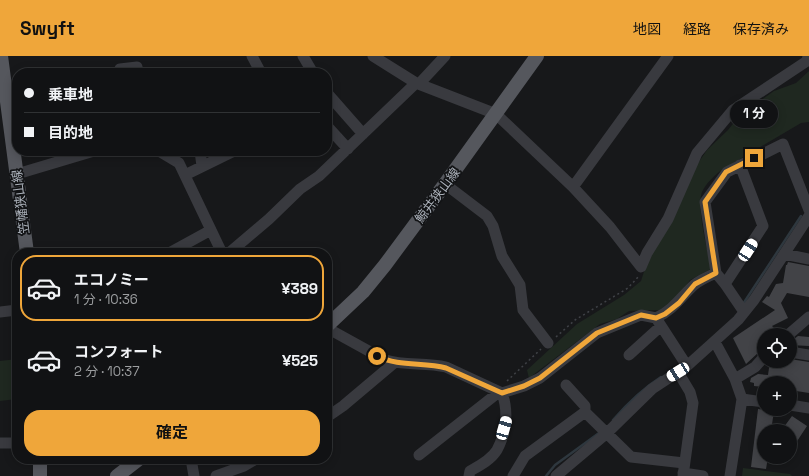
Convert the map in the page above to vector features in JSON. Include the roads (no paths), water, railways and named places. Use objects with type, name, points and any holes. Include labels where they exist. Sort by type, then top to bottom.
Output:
[{"type":"main road","name":"笠幡狭山線","points":[[2,56],[12,110]]},
{"type":"main road","name":"鯨井狭山線","points":[[332,322],[363,292],[445,184],[537,56]]},
{"type":"main road","name":"笠幡狭山線","points":[[16,156],[26,248]]},
{"type":"main road","points":[[40,464],[40,476]]},
{"type":"main road","points":[[118,476],[133,464]]},
{"type":"street","points":[[252,56],[259,68]]},
{"type":"street","points":[[303,56],[311,68]]},
{"type":"street","points":[[373,56],[418,83],[496,114],[573,187],[610,227],[641,267],[647,253],[668,219],[697,153],[733,110],[805,58]]},
{"type":"street","points":[[235,248],[269,219],[300,189],[320,176],[445,56]]},
{"type":"street","points":[[573,187],[668,56]]},
{"type":"street","points":[[332,99],[363,134]]},
{"type":"street","points":[[332,131],[348,149]]},
{"type":"street","points":[[744,312],[716,273],[705,202],[726,172],[783,144],[809,210]]},
{"type":"street","points":[[17,174],[68,156]]},
{"type":"street","points":[[167,156],[179,163],[220,248]]},
{"type":"street","points":[[201,156],[202,166]]},
{"type":"street","points":[[185,174],[223,156]]},
{"type":"street","points":[[725,284],[763,226],[740,165]]},
{"type":"street","points":[[445,184],[487,216],[491,221],[502,256],[520,285],[522,310],[548,343]]},
{"type":"street","points":[[556,476],[607,433],[652,389],[683,369],[715,342],[744,312],[809,216]]},
{"type":"street","points":[[178,248],[211,230]]},
{"type":"street","points":[[784,254],[809,259]]},
{"type":"street","points":[[629,355],[665,314],[679,303],[695,284],[716,273]]},
{"type":"street","points":[[0,312],[12,311]]},
{"type":"street","points":[[419,455],[501,392],[524,386],[540,378],[597,333],[641,315],[659,322],[683,369],[693,403],[683,471]]},
{"type":"street","points":[[796,328],[809,317]]},
{"type":"street","points":[[332,330],[385,360],[394,363],[436,365],[501,392],[506,403],[507,417],[496,451],[484,463],[470,471],[469,476]]},
{"type":"street","points":[[715,342],[734,379],[742,399],[730,476]]},
{"type":"street","points":[[797,353],[809,355]]},
{"type":"street","points":[[332,414],[394,363]]},
{"type":"street","points":[[734,379],[757,365]]},
{"type":"street","points":[[566,385],[585,406],[585,412],[631,457],[703,476]]},
{"type":"street","points":[[742,399],[757,401]]},
{"type":"street","points":[[797,406],[809,408]]},
{"type":"street","points":[[514,476],[525,456],[585,412]]},
{"type":"street","points":[[0,443],[12,443]]},
{"type":"street","points":[[192,464],[194,476]]},
{"type":"street","points":[[216,476],[247,464]]},
{"type":"waterway","points":[[743,304],[801,216]]},
{"type":"waterway","points":[[613,420],[635,397],[661,377]]},
{"type":"waterway","points":[[546,476],[555,465],[599,433]]}]
